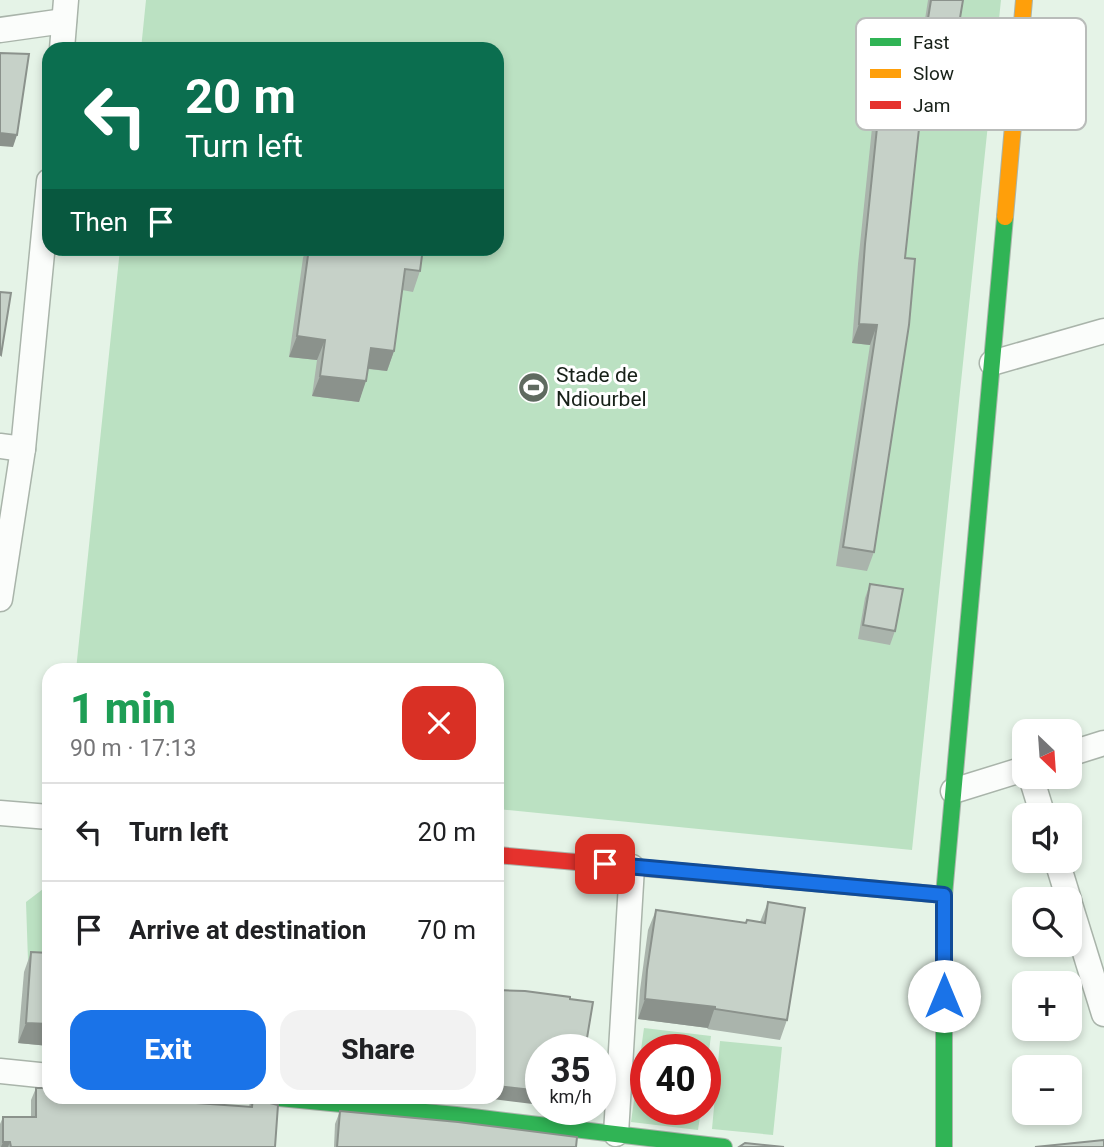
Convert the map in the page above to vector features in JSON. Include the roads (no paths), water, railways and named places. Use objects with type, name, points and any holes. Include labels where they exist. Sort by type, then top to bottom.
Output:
[{"type":"street","points":[[1022,18],[1024,0]]},
{"type":"street","points":[[0,30],[65,11],[63,42]]},
{"type":"street","points":[[944,1147],[944,895],[1013,130]]},
{"type":"street","points":[[0,599],[12,448],[42,232]]},
{"type":"street","points":[[992,363],[1104,331]]},
{"type":"street","points":[[1082,750],[1104,743]]},
{"type":"street","points":[[953,791],[1012,773]]},
{"type":"street","points":[[0,813],[42,816]]},
{"type":"street","points":[[504,856],[944,895]]},
{"type":"street","points":[[616,1134],[632,867]]},
{"type":"street","points":[[1082,942],[1104,1014]]},
{"type":"street","points":[[0,1072],[42,1075]]},
{"type":"street","points":[[343,1104],[724,1147]]},
{"type":"place","name":"Stade de Ndiourbel","points":[[533,387]]}]
